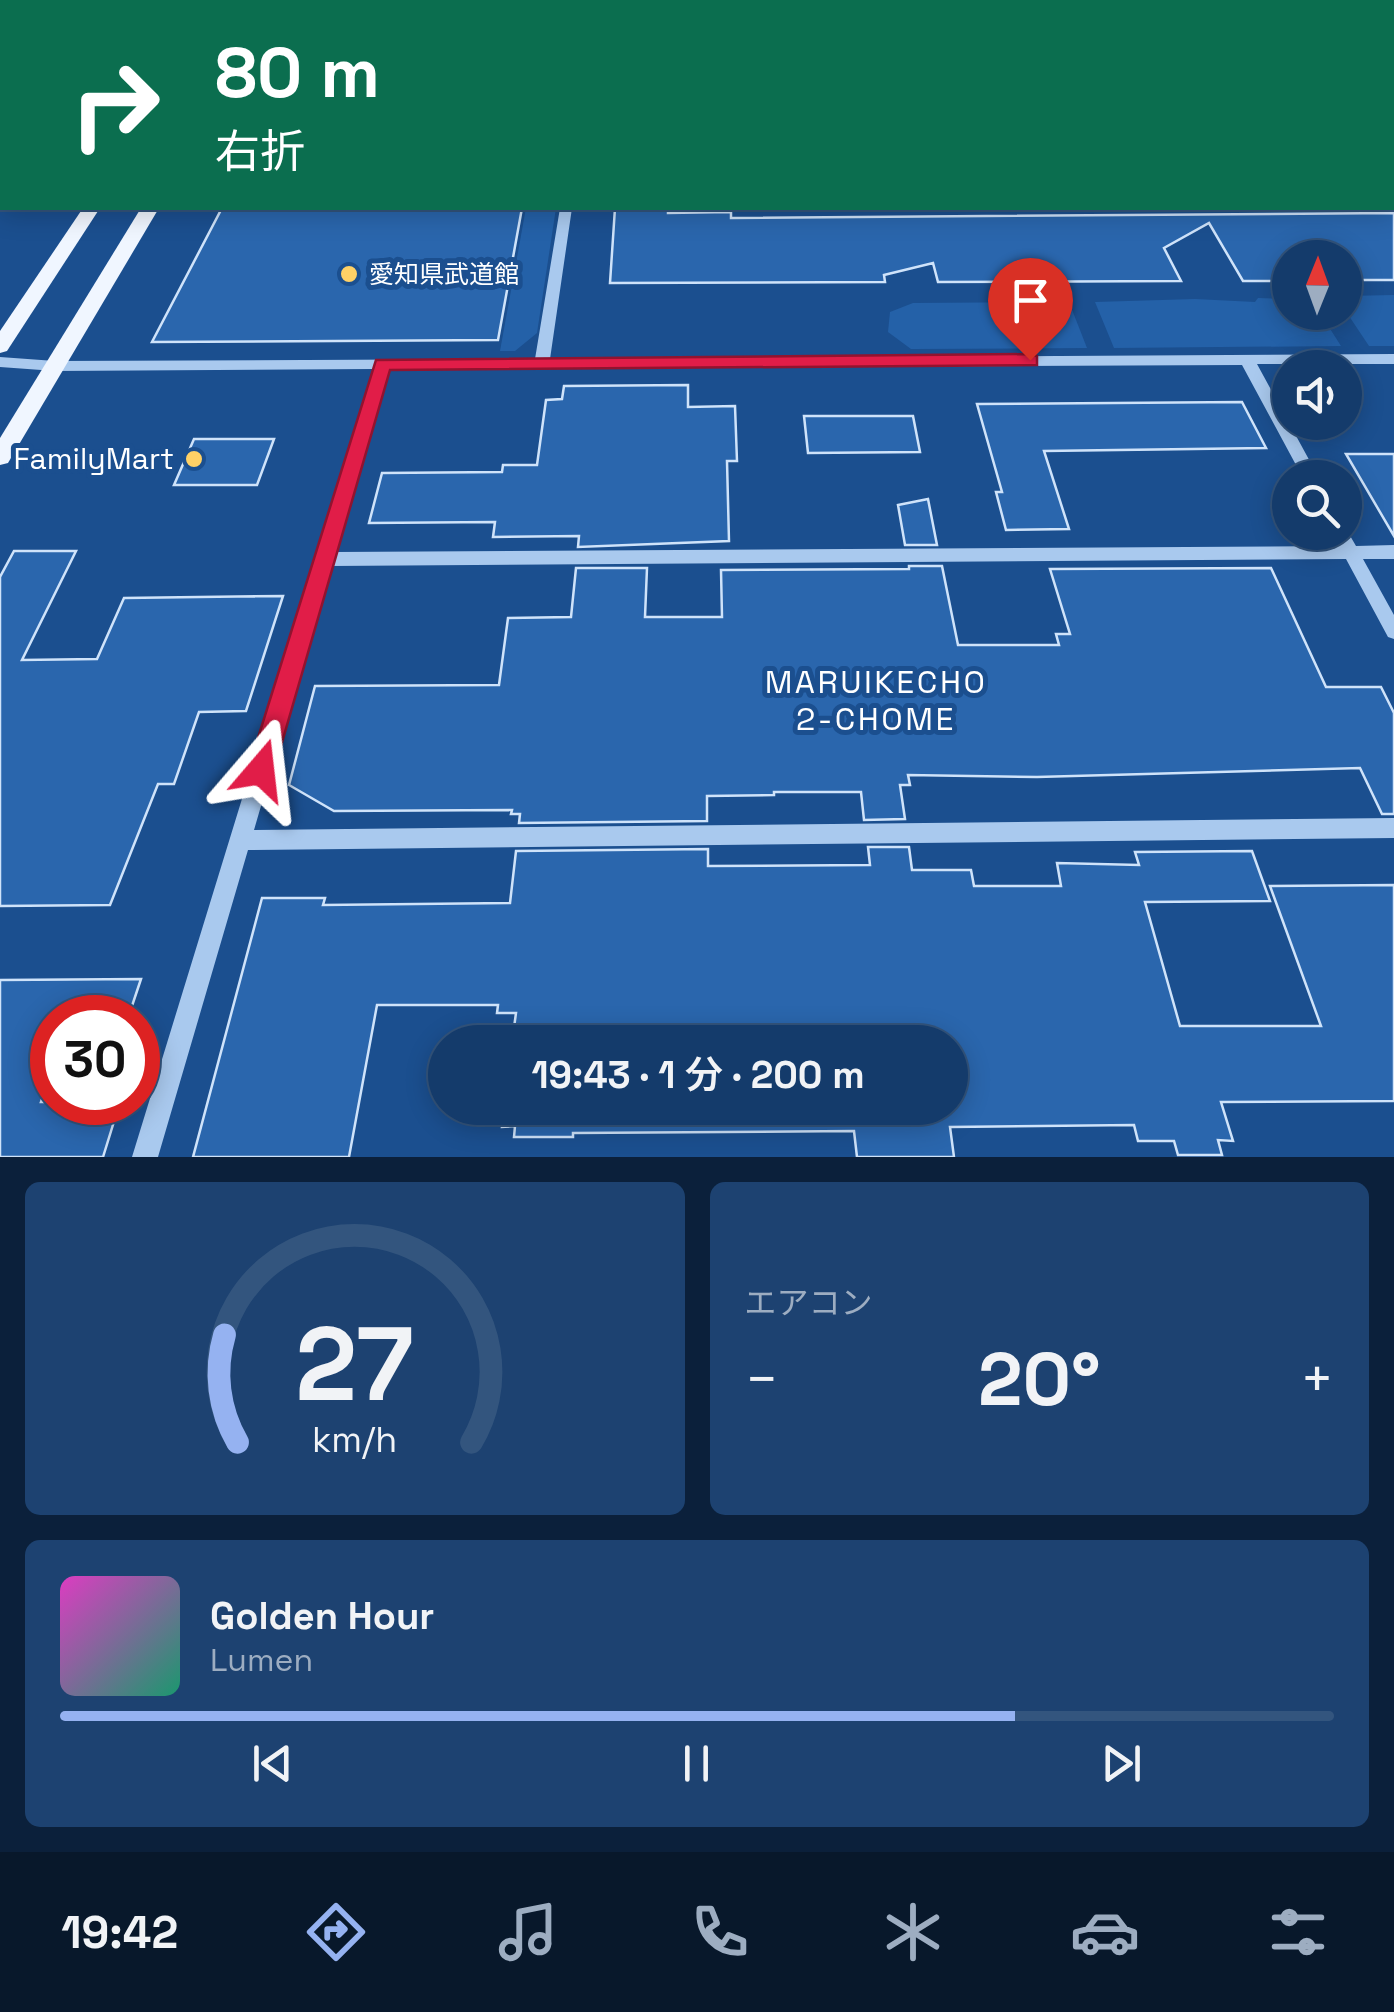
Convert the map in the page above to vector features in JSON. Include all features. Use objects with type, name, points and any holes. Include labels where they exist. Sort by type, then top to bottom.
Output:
[{"type":"main road","points":[[0,346],[91,210]]},
{"type":"main road","points":[[0,458],[149,210]]},
{"type":"street","points":[[542,362],[566,210]]},
{"type":"street","points":[[0,362],[55,366],[1394,359]]},
{"type":"street","points":[[1247,360],[1301,460]]},
{"type":"street","points":[[145,1157],[382,364]]},
{"type":"street","points":[[1351,552],[1394,632]]},
{"type":"street","points":[[324,559],[1394,552]]},
{"type":"street","points":[[240,840],[1394,828]]},
{"type":"shaded area","points":[[526,210],[556,210],[537,333],[515,351],[500,351]]},
{"type":"shaded area","points":[[1394,295],[1394,346],[1369,346],[1358,330],[1362,330],[1362,296]]},
{"type":"shaded area","points":[[1258,298],[1272,298],[1272,330],[1331,330],[1341,346],[1114,348],[1095,302],[1195,299],[1255,302]]},
{"type":"shaded area","points":[[1069,302],[1087,348],[911,349],[888,332],[890,312],[913,303]]},
{"type":"building","name":"愛知県武道館","points":[[221,210],[522,210],[498,340],[152,342]]},
{"type":"building","points":[[615,210],[731,212],[731,218],[1394,213],[1394,280],[1362,280],[1362,240],[1272,240],[1272,281],[1243,281],[1209,223],[1164,248],[1181,281],[938,282],[933,263],[884,275],[885,282],[610,283]]},
{"type":"building","points":[[688,385],[688,407],[735,406],[737,461],[727,461],[729,541],[578,547],[579,536],[493,537],[495,522],[369,523],[382,473],[502,472],[503,465],[537,465],[546,400],[562,399],[564,386]]},
{"type":"building","points":[[1242,402],[1266,448],[1044,451],[1069,529],[1006,530],[996,492],[1002,492],[977,404]]},
{"type":"building","points":[[804,416],[913,416],[920,452],[808,453]]},
{"type":"building","points":[[194,439],[274,439],[257,485],[174,485]]},
{"type":"building","points":[[1346,454],[1394,454],[1394,536],[1362,481],[1362,460],[1350,460]]},
{"type":"building","points":[[928,499],[937,545],[905,545],[898,505]]},
{"type":"building","points":[[14,551],[76,551],[22,660],[97,659],[124,598],[283,596],[246,711],[199,712],[174,784],[158,784],[110,905],[0,906],[0,577]]},
{"type":"building","points":[[942,566],[958,645],[1059,645],[1056,634],[1070,634],[1050,569],[1271,568],[1326,687],[1381,687],[1394,713],[1394,814],[1382,814],[1360,768],[1037,777],[908,775],[910,785],[900,785],[905,819],[864,820],[861,792],[707,796],[707,821],[519,823],[520,814],[511,814],[512,810],[334,811],[289,785],[315,686],[499,685],[508,618],[571,617],[576,568],[647,568],[645,617],[722,617],[721,570]]},
{"type":"building","points":[[868,847],[909,847],[912,870],[971,870],[974,886],[1061,886],[1057,863],[1139,865],[1135,852],[1252,851],[1270,901],[1145,902],[1180,1026],[1321,1026],[1270,886],[1394,885],[1394,1101],[1221,1102],[1233,1141],[1218,1140],[1222,1155],[1178,1155],[1174,1141],[1138,1141],[1134,1125],[950,1127],[954,1157],[857,1157],[854,1131],[514,1137],[515,1126],[502,1125],[968,1125],[968,1025],[514,1025],[516,1013],[497,1013],[498,1005],[377,1005],[349,1157],[193,1157],[262,898],[325,898],[323,905],[510,903],[516,851],[708,849],[708,866],[870,865]]},
{"type":"building","points":[[141,979],[136,995],[30,995],[30,1125],[113,1125],[103,1157],[0,1157],[0,980]]},
{"type":"place","name":"愛知県武道館","points":[[349,274]]},
{"type":"place","name":"FamilyMart","points":[[194,459]]},
{"type":"district","name":"MARUIKECHO 2-CHOME","points":[[876,700]]},
{"type":"route","points":[[261,770],[382,364],[1030,360]]}]
